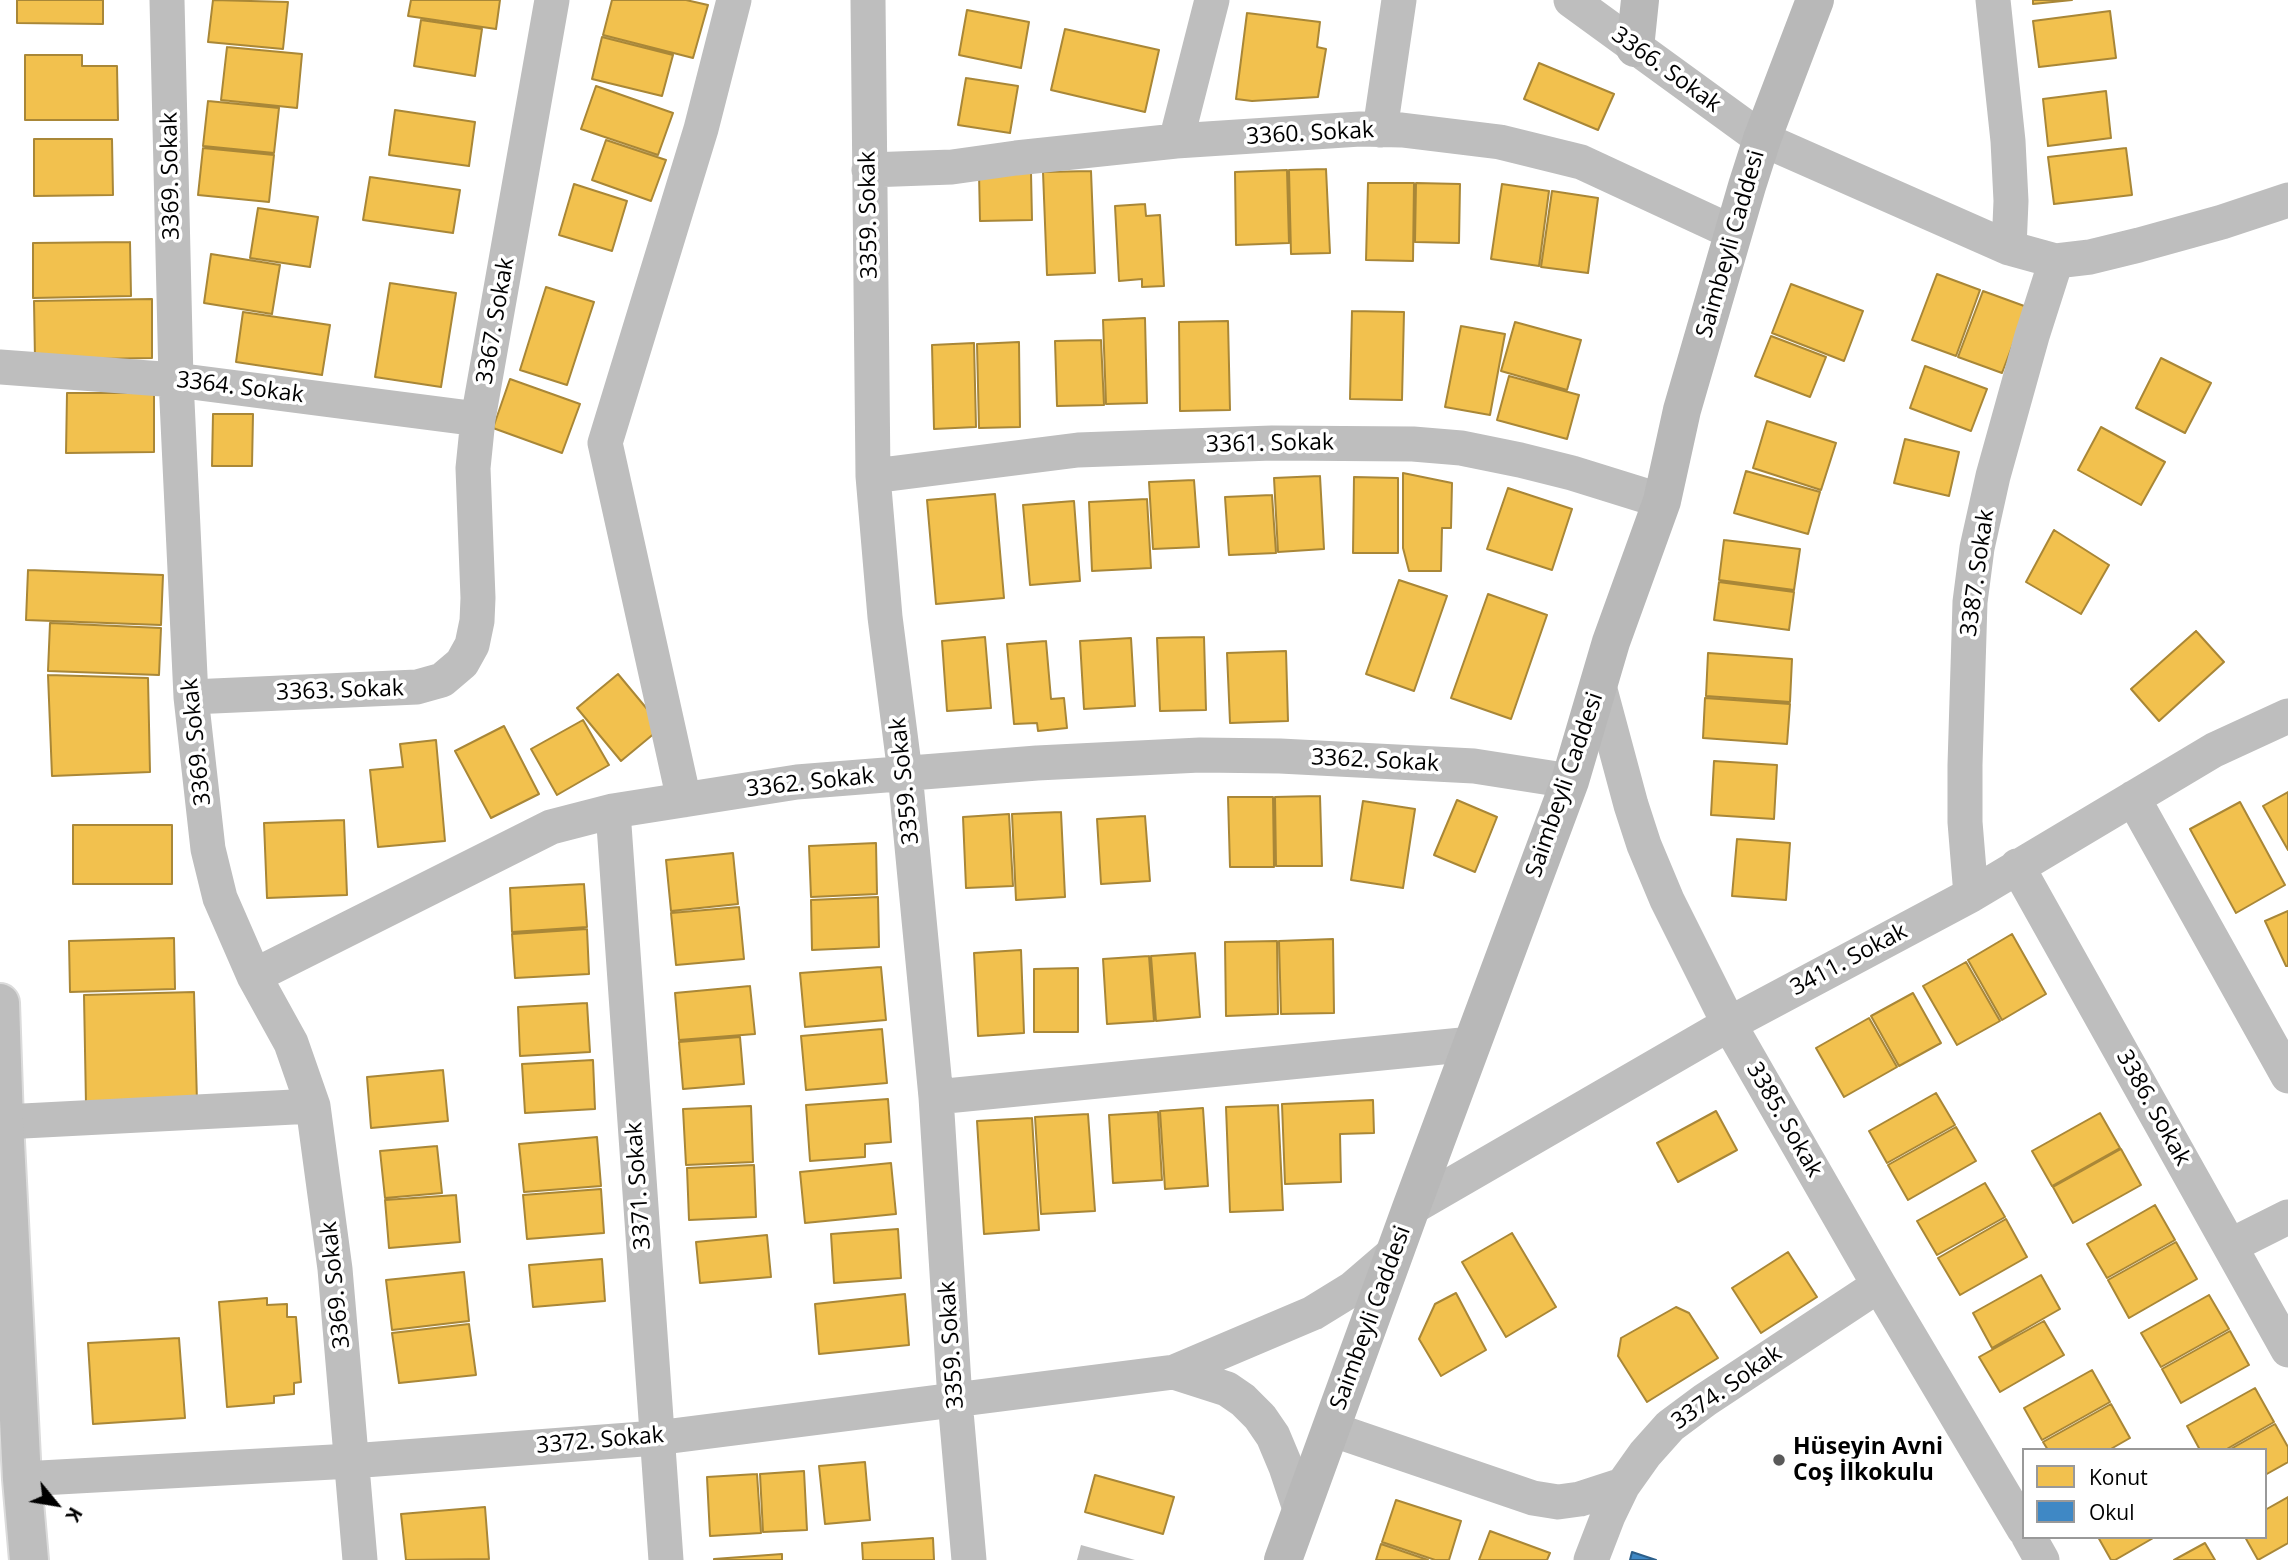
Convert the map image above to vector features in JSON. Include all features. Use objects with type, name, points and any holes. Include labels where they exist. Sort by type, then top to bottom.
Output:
[{"type":"highway","points":[[0,1003],[22,1479],[29,1560]]},
{"type":"main road","points":[[1635,48],[1640,0]]},
{"type":"main road","name":"Saimbeyli Caddesi","points":[[1283,1560],[1570,781],[1612,642],[1662,501],[1682,410],[1762,139],[1815,0]]},
{"type":"street","name":"3369. Sokak","points":[[167,0],[177,380],[191,697],[208,849],[220,898],[254,976],[291,1043],[313,1106],[335,1269],[360,1560]]},
{"type":"street","name":"3367. Sokak","points":[[472,645],[478,598],[473,468],[478,419],[552,0]]},
{"type":"street","points":[[684,800],[605,443],[701,129],[734,0]]},
{"type":"street","name":"3359. Sokak","points":[[868,0],[873,477],[885,617],[905,773],[936,1097],[955,1399],[969,1560]]},
{"type":"street","points":[[1176,141],[1212,0]]},
{"type":"street","points":[[1380,130],[1399,0]]},
{"type":"street","name":"3366. Sokak","points":[[1571,0],[1762,139],[2009,248],[2056,261]]},
{"type":"street","points":[[1993,0],[2008,141],[2011,201],[2009,248]]},
{"type":"street","name":"3360. Sokak","points":[[869,170],[952,167],[1176,141],[1380,130],[1446,134],[1500,142],[1581,162],[1734,233]]},
{"type":"street","points":[[2056,261],[2090,257],[2138,245],[2222,222],[2288,200]]},
{"type":"street","name":"3387. Sokak","points":[[1971,895],[1965,822],[1965,765],[1969,629],[1976,561],[1993,475],[2056,261]]},
{"type":"street","name":"3364. Sokak","points":[[0,367],[177,380],[478,419]]},
{"type":"street","name":"3361. Sokak","points":[[873,477],[1079,450],[1245,444],[1413,444],[1461,448],[1520,460],[1662,501]]},
{"type":"street","name":"3363. Sokak","points":[[191,697],[417,687],[442,680],[461,663],[472,645]]},
{"type":"street","name":"3385. Sokak","points":[[1599,686],[1644,845],[1667,900],[1729,1024],[1879,1285],[2022,1526]]},
{"type":"street","name":"3411. Sokak","points":[[1411,1208],[1729,1024],[1971,895],[2214,750],[2288,716]]},
{"type":"street","name":"3362. Sokak","points":[[254,976],[551,827],[613,811],[797,782],[1037,763],[1280,756],[1474,766],[1570,781]]},
{"type":"street","points":[[2133,798],[2288,1076]]},
{"type":"street","name":"3371. Sokak","points":[[613,811],[666,1560]]},
{"type":"street","name":"3386. Sokak","points":[[2018,866],[2288,1350]]},
{"type":"street","points":[[936,1097],[1472,1044]]},
{"type":"street","points":[[4,1122],[313,1106]]},
{"type":"street","points":[[2230,1246],[2288,1217]]},
{"type":"street","points":[[1174,1372],[1313,1313],[1352,1289],[1395,1252]]},
{"type":"street","name":"3374. Sokak","points":[[1591,1560],[1623,1485],[1645,1454],[1670,1426],[1879,1285]]},
{"type":"street","points":[[1174,1372],[1227,1389],[1260,1417],[1273,1436],[1301,1512]]},
{"type":"street","name":"3372. Sokak","points":[[22,1479],[351,1461],[656,1438],[1174,1372]]},
{"type":"street","points":[[1331,1429],[1533,1498],[1558,1502],[1580,1499],[1623,1485]]},
{"type":"street","points":[[2030,1539],[2042,1560]]},
{"type":"shaded area","points":[[1081,1545],[1135,1560],[1077,1560]]},
{"type":"building: Konut","points":[[17,0],[103,0],[103,24],[17,23]]},
{"type":"building: Konut","points":[[213,0],[288,2],[283,49],[208,42]]},
{"type":"building: Konut","points":[[411,0],[500,0],[496,29],[408,16]]},
{"type":"building: Konut","points":[[612,0],[686,0],[708,5],[693,58],[603,35]]},
{"type":"building: Konut","points":[[2033,0],[2072,0],[2033,4]]},
{"type":"building: Konut","points":[[967,10],[1029,22],[1021,68],[959,55]]},
{"type":"building: Konut","points":[[2110,11],[2116,58],[2039,67],[2033,21]]},
{"type":"building: Konut","points":[[1247,13],[1320,22],[1317,47],[1326,49],[1318,97],[1252,101],[1236,99]]},
{"type":"building: Konut","points":[[421,20],[482,29],[475,76],[414,66]]},
{"type":"building: Konut","points":[[1065,29],[1159,50],[1145,112],[1051,90]]},
{"type":"building: Konut","points":[[602,37],[673,55],[662,96],[592,79]]},
{"type":"building: Konut","points":[[227,47],[302,54],[297,108],[221,100]]},
{"type":"building: Konut","points":[[25,55],[82,55],[82,66],[117,66],[118,120],[25,120]]},
{"type":"building: Konut","points":[[1539,63],[1614,94],[1598,130],[1524,99]]},
{"type":"building: Konut","points":[[966,78],[1018,86],[1010,133],[958,125]]},
{"type":"building: Konut","points":[[596,86],[673,113],[658,155],[581,129]]},
{"type":"building: Konut","points":[[2106,91],[2111,138],[2048,146],[2043,99]]},
{"type":"building: Konut","points":[[208,101],[279,108],[274,153],[203,146]]},
{"type":"building: Konut","points":[[395,110],[475,122],[469,166],[389,155]]},
{"type":"building: Konut","points":[[34,139],[112,139],[113,195],[34,196]]},
{"type":"building: Konut","points":[[606,140],[666,160],[651,201],[592,180]]},
{"type":"building: Konut","points":[[203,148],[274,155],[269,202],[198,195]]},
{"type":"building: Konut","points":[[2126,148],[2132,195],[2054,204],[2048,157]]},
{"type":"building: Konut","points":[[1326,169],[1330,253],[1291,254],[1289,170]]},
{"type":"building: Konut","points":[[1287,170],[1289,243],[1236,245],[1235,172]]},
{"type":"building: Konut","points":[[1091,171],[1095,273],[1047,275],[1043,172]]},
{"type":"building: Konut","points":[[1031,172],[1032,220],[980,221],[979,173]]},
{"type":"building: Konut","points":[[370,177],[460,190],[453,233],[363,220]]},
{"type":"building: Konut","points":[[1368,183],[1414,183],[1413,261],[1366,260]]},
{"type":"building: Konut","points":[[1416,183],[1460,184],[1459,243],[1415,242]]},
{"type":"building: Konut","points":[[574,184],[627,201],[612,251],[559,235]]},
{"type":"building: Konut","points":[[1502,184],[1549,191],[1539,266],[1491,259]]},
{"type":"building: Konut","points":[[1552,191],[1598,198],[1588,273],[1541,267]]},
{"type":"building: Konut","points":[[1145,204],[1146,216],[1160,215],[1164,286],[1142,287],[1142,279],[1119,281],[1115,206]]},
{"type":"building: Konut","points":[[258,208],[318,217],[310,267],[250,258]]},
{"type":"building: Konut","points":[[130,242],[131,296],[33,298],[33,243]]},
{"type":"building: Konut","points":[[211,254],[280,265],[272,314],[204,303]]},
{"type":"building: Konut","points":[[1937,274],[1980,290],[1956,356],[1912,340]]},
{"type":"building: Konut","points":[[390,283],[456,293],[441,387],[375,377]]},
{"type":"building: Konut","points":[[1791,284],[1863,311],[1844,361],[1772,333]]},
{"type":"building: Konut","points":[[546,287],[594,302],[567,385],[520,370]]},
{"type":"building: Konut","points":[[1983,291],[2027,307],[2002,373],[1958,357]]},
{"type":"building: Konut","points":[[152,299],[152,358],[35,360],[34,301]]},
{"type":"building: Konut","points":[[1352,311],[1404,312],[1402,400],[1350,399]]},
{"type":"building: Konut","points":[[243,312],[330,325],[322,375],[236,362]]},
{"type":"building: Konut","points":[[1145,318],[1147,403],[1106,404],[1103,320]]},
{"type":"building: Konut","points":[[1228,321],[1230,410],[1180,411],[1179,322]]},
{"type":"building: Konut","points":[[1515,322],[1581,340],[1567,390],[1501,371]]},
{"type":"building: Konut","points":[[1461,326],[1505,334],[1490,415],[1445,407]]},
{"type":"building: Konut","points":[[1771,336],[1826,357],[1810,397],[1755,376]]},
{"type":"building: Konut","points":[[1101,340],[1104,405],[1057,406],[1055,341]]},
{"type":"building: Konut","points":[[1019,342],[1020,427],[979,428],[977,344]]},
{"type":"building: Konut","points":[[974,343],[976,427],[934,429],[932,345]]},
{"type":"building: Konut","points":[[2161,358],[2211,383],[2185,433],[2136,408]]},
{"type":"building: Konut","points":[[1925,366],[1987,389],[1971,431],[1910,408]]},
{"type":"building: Konut","points":[[1509,376],[1579,395],[1567,439],[1497,420]]},
{"type":"building: Konut","points":[[510,379],[580,404],[562,453],[493,428]]},
{"type":"building: Konut","points":[[67,393],[154,393],[154,452],[66,453]]},
{"type":"building: Konut","points":[[213,414],[253,414],[252,466],[212,466]]},
{"type":"building: Konut","points":[[1767,421],[1836,443],[1821,490],[1753,468]]},
{"type":"building: Konut","points":[[2101,427],[2165,462],[2141,505],[2078,470]]},
{"type":"building: Konut","points":[[1905,439],[1959,452],[1949,496],[1894,483]]},
{"type":"building: Konut","points":[[1746,471],[1820,492],[1808,534],[1734,513]]},
{"type":"building: Konut","points":[[1403,473],[1452,483],[1451,528],[1442,528],[1441,571],[1409,571],[1403,548]]},
{"type":"building: Konut","points":[[1320,476],[1324,549],[1278,552],[1274,478]]},
{"type":"building: Konut","points":[[1354,477],[1398,478],[1398,553],[1353,553]]},
{"type":"building: Konut","points":[[1194,480],[1199,547],[1153,549],[1149,482]]},
{"type":"building: Konut","points":[[1508,488],[1572,509],[1552,570],[1487,549]]},
{"type":"building: Konut","points":[[995,494],[1004,598],[936,604],[927,500]]},
{"type":"building: Konut","points":[[1272,495],[1276,553],[1229,555],[1225,497]]},
{"type":"building: Konut","points":[[1147,499],[1151,568],[1092,571],[1089,502]]},
{"type":"building: Konut","points":[[1074,501],[1080,581],[1030,585],[1023,505]]},
{"type":"building: Konut","points":[[2054,530],[2109,565],[2081,614],[2026,582]]},
{"type":"building: Konut","points":[[1724,540],[1800,549],[1794,590],[1719,580]]},
{"type":"building: Konut","points":[[28,570],[163,575],[161,625],[26,620]]},
{"type":"building: Konut","points":[[1399,580],[1447,596],[1414,691],[1366,674]]},
{"type":"building: Konut","points":[[1719,582],[1794,592],[1789,630],[1714,620]]},
{"type":"building: Konut","points":[[1488,594],[1547,615],[1511,719],[1451,698]]},
{"type":"building: Konut","points":[[50,623],[161,628],[159,675],[48,671]]},
{"type":"building: Konut","points":[[2196,631],[2224,662],[2159,721],[2131,689]]},
{"type":"building: Konut","points":[[985,637],[991,708],[947,711],[942,641]]},
{"type":"building: Konut","points":[[1204,637],[1206,710],[1160,711],[1157,638]]},
{"type":"building: Konut","points":[[1131,638],[1135,706],[1084,709],[1080,641]]},
{"type":"building: Konut","points":[[1046,641],[1051,699],[1064,698],[1067,728],[1038,731],[1037,723],[1014,724],[1007,644]]},
{"type":"building: Konut","points":[[1286,651],[1288,721],[1230,723],[1227,653]]},
{"type":"building: Konut","points":[[1708,653],[1792,659],[1790,702],[1706,696]]},
{"type":"building: Konut","points":[[618,674],[662,727],[621,761],[577,708]]},
{"type":"building: Konut","points":[[48,675],[148,678],[150,772],[52,776]]},
{"type":"building: Konut","points":[[1705,698],[1790,704],[1787,744],[1703,738]]},
{"type":"building: Konut","points":[[583,720],[609,765],[557,795],[531,749]]},
{"type":"building: Konut","points":[[504,726],[539,794],[491,818],[455,751]]},
{"type":"building: Konut","points":[[436,740],[445,841],[378,847],[370,770],[403,767],[400,744]]},
{"type":"building: Konut","points":[[1714,761],[1777,765],[1774,819],[1711,815]]},
{"type":"building: Konut","points":[[2288,792],[2288,850],[2263,806]]},
{"type":"building: Konut","points":[[1320,796],[1322,866],[1276,866],[1275,797]]},
{"type":"building: Konut","points":[[1228,797],[1273,797],[1274,867],[1230,867]]},
{"type":"building: Konut","points":[[1457,800],[1497,817],[1475,872],[1434,855]]},
{"type":"building: Konut","points":[[1363,801],[1415,809],[1403,888],[1351,880]]},
{"type":"building: Konut","points":[[2240,802],[2285,885],[2236,913],[2190,829]]},
{"type":"building: Konut","points":[[1061,812],[1065,897],[1016,900],[1012,814]]},
{"type":"building: Konut","points":[[1009,814],[1013,886],[966,888],[963,817]]},
{"type":"building: Konut","points":[[1145,816],[1150,881],[1101,884],[1097,819]]},
{"type":"building: Konut","points":[[344,820],[347,895],[267,898],[264,823]]},
{"type":"building: Konut","points":[[73,825],[172,825],[172,884],[73,884]]},
{"type":"building: Konut","points":[[1737,839],[1790,843],[1786,900],[1732,896]]},
{"type":"building: Konut","points":[[876,843],[877,894],[811,897],[809,846]]},
{"type":"building: Konut","points":[[733,853],[738,904],[671,911],[666,860]]},
{"type":"building: Konut","points":[[584,884],[587,927],[512,932],[510,888]]},
{"type":"building: Konut","points":[[878,897],[879,947],[812,950],[811,900]]},
{"type":"building: Konut","points":[[739,907],[744,959],[676,965],[671,913]]},
{"type":"building: Konut","points":[[2288,911],[2288,966],[2286,966],[2265,921]]},
{"type":"building: Konut","points":[[587,929],[589,974],[515,978],[512,934]]},
{"type":"building: Konut","points":[[2012,934],[2046,994],[2002,1020],[1968,960]]},
{"type":"building: Konut","points":[[174,938],[175,989],[70,992],[69,941]]},
{"type":"building: Konut","points":[[1333,939],[1334,1013],[1281,1014],[1279,941]]},
{"type":"building: Konut","points":[[1277,941],[1278,1014],[1226,1016],[1225,942]]},
{"type":"building: Konut","points":[[1021,950],[1024,1033],[978,1036],[974,953]]},
{"type":"building: Konut","points":[[1195,953],[1200,1017],[1156,1021],[1151,956]]},
{"type":"building: Konut","points":[[1149,956],[1154,1021],[1107,1024],[1103,959]]},
{"type":"building: Konut","points":[[1966,962],[2000,1021],[1957,1045],[1923,986]]},
{"type":"building: Konut","points":[[881,967],[886,1020],[805,1027],[800,973]]},
{"type":"building: Konut","points":[[1078,968],[1078,1032],[1034,1032],[1034,969]]},
{"type":"building: Konut","points":[[750,986],[755,1034],[679,1040],[675,993]]},
{"type":"building: Konut","points":[[194,992],[197,1102],[86,1105],[84,995]]},
{"type":"building: Konut","points":[[1913,993],[1941,1043],[1899,1066],[1871,1016]]},
{"type":"building: Konut","points":[[587,1003],[590,1052],[520,1056],[518,1007]]},
{"type":"building: Konut","points":[[1869,1018],[1897,1067],[1844,1097],[1816,1048]]},
{"type":"building: Konut","points":[[882,1029],[887,1083],[806,1090],[801,1036]]},
{"type":"building: Konut","points":[[740,1037],[744,1084],[683,1089],[679,1042]]},
{"type":"building: Konut","points":[[593,1060],[595,1109],[525,1113],[522,1064]]},
{"type":"building: Konut","points":[[443,1070],[448,1121],[371,1128],[367,1077]]},
{"type":"building: Konut","points":[[1936,1093],[1955,1125],[1887,1163],[1869,1131]]},
{"type":"building: Konut","points":[[888,1099],[891,1142],[865,1144],[865,1157],[810,1161],[806,1105]]},
{"type":"building: Konut","points":[[1373,1100],[1374,1133],[1340,1134],[1341,1182],[1285,1184],[1282,1104]]},
{"type":"building: Konut","points":[[1278,1105],[1283,1210],[1230,1212],[1226,1107]]},
{"type":"building: Konut","points":[[751,1106],[753,1162],[686,1165],[683,1109]]},
{"type":"building: Konut","points":[[1203,1108],[1208,1186],[1165,1189],[1160,1111]]},
{"type":"building: Konut","points":[[1716,1111],[1737,1150],[1678,1182],[1657,1143]]},
{"type":"building: Konut","points":[[1158,1112],[1162,1180],[1113,1183],[1109,1115]]},
{"type":"building: Konut","points":[[2100,1113],[2120,1148],[2052,1186],[2032,1151]]},
{"type":"building: Konut","points":[[1088,1114],[1095,1211],[1041,1214],[1035,1117]]},
{"type":"building: Konut","points":[[1032,1118],[1039,1230],[984,1234],[977,1121]]},
{"type":"building: Konut","points":[[1956,1127],[1976,1161],[1908,1200],[1888,1165]]},
{"type":"building: Konut","points":[[597,1137],[601,1186],[524,1192],[519,1144]]},
{"type":"building: Konut","points":[[437,1146],[442,1193],[385,1198],[380,1151]]},
{"type":"building: Konut","points":[[2121,1149],[2141,1185],[2073,1223],[2053,1187]]},
{"type":"building: Konut","points":[[891,1163],[896,1214],[805,1223],[800,1172]]},
{"type":"building: Konut","points":[[754,1165],[756,1217],[689,1220],[687,1168]]},
{"type":"building: Konut","points":[[1985,1183],[2005,1217],[1937,1255],[1917,1221]]},
{"type":"building: Konut","points":[[601,1189],[604,1233],[527,1239],[523,1195]]},
{"type":"building: Konut","points":[[456,1195],[460,1242],[389,1248],[385,1200]]},
{"type":"building: Konut","points":[[2155,1205],[2175,1240],[2107,1278],[2087,1244]]},
{"type":"building: Konut","points":[[2006,1219],[2027,1257],[1960,1295],[1938,1258]]},
{"type":"building: Konut","points":[[898,1229],[901,1278],[834,1283],[831,1234]]},
{"type":"building: Konut","points":[[1512,1233],[1556,1307],[1506,1337],[1462,1262]]},
{"type":"building: Konut","points":[[767,1235],[771,1277],[700,1283],[696,1242]]},
{"type":"building: Konut","points":[[2176,1242],[2197,1279],[2129,1318],[2108,1280]]},
{"type":"building: Konut","points":[[1788,1252],[1817,1297],[1761,1333],[1732,1288]]},
{"type":"building: Konut","points":[[602,1259],[605,1301],[533,1307],[529,1265]]},
{"type":"building: Konut","points":[[464,1272],[469,1321],[392,1330],[386,1280]]},
{"type":"building: Konut","points":[[2041,1275],[2060,1309],[1992,1348],[1973,1313]]},
{"type":"building: Konut","points":[[1456,1293],[1486,1350],[1441,1376],[1419,1339],[1435,1304]]},
{"type":"building: Konut","points":[[905,1294],[909,1345],[819,1354],[815,1304]]},
{"type":"building: Konut","points":[[2209,1295],[2229,1329],[2161,1367],[2141,1333]]},
{"type":"building: Konut","points":[[267,1298],[267,1305],[287,1304],[287,1317],[296,1317],[301,1382],[294,1383],[294,1394],[274,1396],[274,1403],[227,1407],[219,1302]]},
{"type":"building: Konut","points":[[1676,1307],[1689,1313],[1718,1358],[1647,1402],[1618,1356],[1621,1338]]},
{"type":"building: Konut","points":[[2044,1321],[2064,1355],[2000,1392],[1979,1357]]},
{"type":"building: Konut","points":[[469,1324],[476,1375],[399,1383],[392,1333]]},
{"type":"building: Konut","points":[[2230,1331],[2249,1365],[2181,1403],[2162,1369]]},
{"type":"building: Konut","points":[[179,1338],[185,1418],[93,1424],[88,1343]]},
{"type":"building: Konut","points":[[2092,1370],[2110,1402],[2042,1440],[2024,1408]]},
{"type":"building: Konut","points":[[2255,1388],[2274,1422],[2228,1448],[2199,1448],[2187,1426]]},
{"type":"building: Konut","points":[[2111,1404],[2130,1438],[2112,1448],[2047,1448],[2043,1442]]},
{"type":"building: Konut","points":[[2275,1424],[2288,1447],[2288,1462],[2267,1474],[2267,1448],[2233,1448]]},
{"type":"building: Konut","points":[[865,1462],[870,1520],[825,1524],[819,1466]]},
{"type":"building: Konut","points":[[804,1471],[807,1530],[763,1532],[760,1474]]},
{"type":"building: Konut","points":[[757,1474],[761,1533],[710,1536],[707,1477]]},
{"type":"building: Konut","points":[[1095,1475],[1174,1497],[1163,1534],[1085,1512]]},
{"type":"building: Konut","points":[[2288,1497],[2288,1543],[2258,1560],[2246,1539],[2267,1539],[2267,1509]]},
{"type":"building: Konut","points":[[1396,1500],[1461,1521],[1449,1560],[1435,1560],[1382,1542]]},
{"type":"building: Konut","points":[[485,1507],[489,1559],[406,1560],[401,1514]]},
{"type":"building: Konut","points":[[1490,1531],[1550,1553],[1547,1560],[1479,1560]]},
{"type":"building: Konut","points":[[933,1538],[934,1560],[863,1560],[862,1543]]},
{"type":"building: Konut","points":[[2099,1539],[2152,1539],[2115,1560],[2111,1560]]},
{"type":"building: Konut","points":[[2205,1543],[2215,1560],[2174,1560]]},
{"type":"building: Konut","points":[[1381,1544],[1428,1560],[1376,1560]]},
{"type":"building: Konut","points":[[782,1554],[782,1560],[714,1560],[714,1559]]},
{"type":"building: Okul","points":[[1632,1552],[1656,1560],[1630,1560]]},
{"type":"place","name":"Hüseyin Avni Coş İlkokulu","points":[[1779,1460]]}]
